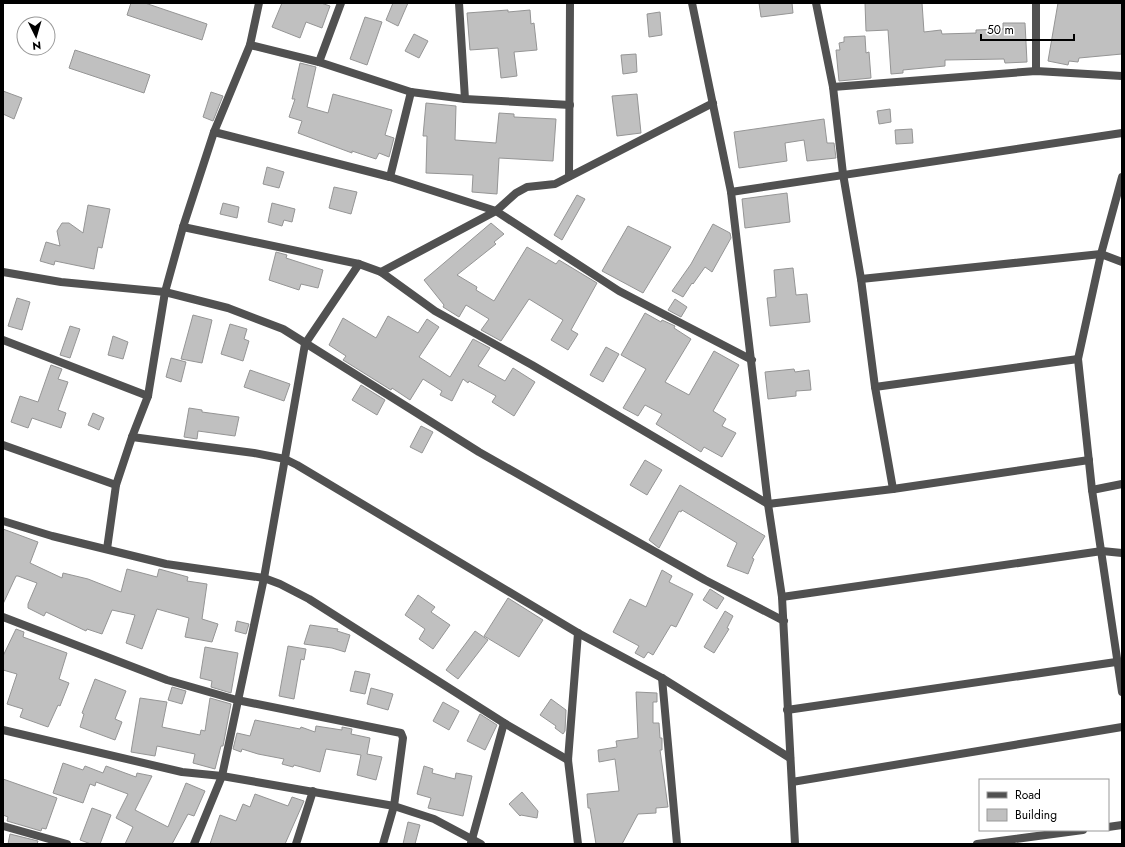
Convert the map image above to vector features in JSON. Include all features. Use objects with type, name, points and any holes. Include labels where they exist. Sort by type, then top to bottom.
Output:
[{"type":"street","points":[[107,549],[116,485],[132,436],[148,396],[165,292],[183,227],[214,132],[250,45],[259,3]]},
{"type":"street","points":[[319,62],[341,3]]},
{"type":"street","points":[[459,3],[465,99]]},
{"type":"street","points":[[570,3],[570,176]]},
{"type":"street","points":[[692,3],[731,192],[768,504],[782,597],[795,844]]},
{"type":"street","points":[[816,3],[833,87],[843,174],[861,279],[875,387],[893,489]]},
{"type":"street","points":[[1036,3],[1036,71]]},
{"type":"street","points":[[250,45],[319,62],[411,92],[465,99],[570,105]]},
{"type":"street","points":[[833,87],[1036,71],[1122,76]]},
{"type":"street","points":[[390,177],[411,92]]},
{"type":"street","points":[[381,272],[496,211],[527,187],[555,184],[713,103]]},
{"type":"street","points":[[214,132],[390,177],[496,211],[619,291],[752,360]]},
{"type":"street","points":[[731,192],[1122,133]]},
{"type":"street","points":[[1122,177],[1101,254],[1078,359],[1092,490],[1119,652],[1116,662],[1122,692]]},
{"type":"street","points":[[183,227],[359,264],[381,272],[435,311],[532,365],[768,504],[893,489],[1089,460]]},
{"type":"street","points":[[861,279],[1101,254],[1122,262]]},
{"type":"street","points":[[194,844],[222,776],[264,578],[305,344],[359,264]]},
{"type":"street","points":[[3,272],[61,282],[165,292],[228,308],[283,329],[485,456],[706,580],[784,621]]},
{"type":"street","points":[[3,340],[148,396]]},
{"type":"street","points":[[875,387],[1078,359]]},
{"type":"street","points":[[132,436],[254,453],[286,459],[578,633],[662,678],[790,758]]},
{"type":"street","points":[[3,445],[116,485]]},
{"type":"street","points":[[1092,490],[1122,484]]},
{"type":"street","points":[[3,521],[52,536],[166,564],[264,578],[280,584],[309,599],[504,722],[568,760]]},
{"type":"street","points":[[782,597],[1102,551],[1122,553]]},
{"type":"street","points":[[3,617],[167,680],[237,700],[401,733],[403,738],[394,806],[383,844]]},
{"type":"street","points":[[578,633],[568,760],[578,844]]},
{"type":"street","points":[[787,710],[1116,662]]},
{"type":"street","points":[[662,678],[677,844]]},
{"type":"street","points":[[471,842],[504,722]]},
{"type":"street","points":[[792,782],[1122,727]]},
{"type":"street","points":[[3,730],[182,772],[222,776],[394,806],[434,819],[471,842],[481,844]]},
{"type":"street","points":[[296,844],[314,791]]},
{"type":"street","points":[[1109,827],[1122,825]]},
{"type":"street","points":[[3,826],[67,844]]},
{"type":"street","points":[[977,844],[1075,831]]},
{"type":"building","points":[[131,3],[145,3],[207,24],[202,40],[127,15]]},
{"type":"building","points":[[282,3],[321,3],[330,6],[322,28],[306,22],[300,38],[272,27]]},
{"type":"building","points":[[393,3],[408,3],[398,26],[386,20]]},
{"type":"building","points":[[759,3],[792,3],[793,13],[761,17]]},
{"type":"building","points":[[865,3],[922,3],[924,32],[941,30],[942,34],[976,33],[976,30],[1003,29],[1003,23],[1025,23],[1027,62],[1005,63],[1004,59],[945,60],[945,66],[903,70],[903,73],[891,74],[888,30],[866,31]]},
{"type":"building","points":[[1058,3],[1122,3],[1122,54],[1079,58],[1078,62],[1069,61],[1068,65],[1048,61]]},
{"type":"building","points":[[508,10],[508,12],[530,10],[531,24],[534,23],[537,50],[514,52],[517,76],[501,78],[498,48],[470,50],[467,13]]},
{"type":"building","points":[[660,12],[662,35],[649,37],[647,14]]},
{"type":"building","points":[[365,17],[382,22],[367,65],[350,59]]},
{"type":"building","points":[[414,34],[428,41],[419,58],[405,51]]},
{"type":"building","points":[[865,36],[866,53],[869,52],[871,78],[839,81],[836,50],[840,50],[839,43],[844,42],[844,37]]},
{"type":"building","points":[[75,50],[150,75],[144,93],[69,68]]},
{"type":"building","points":[[636,54],[637,72],[623,74],[621,55]]},
{"type":"building","points":[[300,63],[316,67],[307,107],[328,113],[333,94],[392,110],[385,135],[394,138],[389,157],[379,153],[376,159],[352,151],[352,153],[298,133],[302,121],[289,117],[295,99],[292,99]]},
{"type":"building","points":[[3,91],[22,98],[14,119],[3,114]]},
{"type":"building","points":[[211,92],[223,96],[213,121],[203,117]]},
{"type":"building","points":[[637,94],[641,133],[617,136],[612,96]]},
{"type":"building","points":[[426,103],[456,106],[455,140],[496,143],[499,113],[514,114],[514,117],[556,119],[553,161],[499,158],[497,194],[472,192],[473,175],[426,173],[427,136],[423,136]]},
{"type":"building","points":[[890,109],[891,122],[879,124],[877,111]]},
{"type":"building","points":[[824,119],[827,143],[834,143],[836,158],[807,161],[804,140],[785,143],[787,161],[739,168],[734,132]]},
{"type":"building","points":[[912,129],[913,143],[896,144],[895,130]]},
{"type":"building","points":[[267,167],[284,172],[279,188],[263,184]]},
{"type":"building","points":[[334,187],[357,192],[351,214],[329,208]]},
{"type":"building","points":[[787,193],[790,222],[745,228],[742,199]]},
{"type":"building","points":[[577,195],[585,199],[562,240],[554,235]]},
{"type":"building","points":[[223,203],[239,207],[237,218],[220,214]]},
{"type":"building","points":[[272,203],[295,209],[292,222],[284,220],[282,226],[268,222]]},
{"type":"building","points":[[88,205],[110,209],[102,248],[98,247],[94,269],[55,261],[54,265],[40,261],[46,242],[60,246],[57,231],[62,223],[69,223],[83,233]]},
{"type":"building","points":[[491,223],[504,234],[494,242],[496,244],[457,275],[477,287],[476,290],[494,301],[527,247],[556,264],[559,260],[597,283],[571,330],[578,334],[568,350],[551,340],[563,320],[529,299],[501,341],[481,330],[489,319],[466,305],[459,317],[443,307],[444,305],[424,280]]},
{"type":"building","points":[[713,224],[730,233],[731,238],[712,272],[705,267],[683,297],[672,291],[691,264]]},
{"type":"building","points":[[628,226],[671,247],[643,293],[602,271]]},
{"type":"building","points":[[276,252],[287,255],[286,258],[323,270],[318,288],[301,284],[299,290],[269,280]]},
{"type":"building","points":[[793,268],[796,295],[807,294],[810,322],[770,326],[767,298],[776,297],[774,270]]},
{"type":"building","points":[[17,298],[30,302],[22,330],[8,326]]},
{"type":"building","points":[[675,299],[687,307],[681,317],[668,310]]},
{"type":"building","points":[[645,313],[661,322],[662,320],[675,326],[674,328],[691,339],[665,382],[689,395],[714,351],[739,365],[713,411],[726,419],[722,426],[736,433],[722,457],[704,447],[701,452],[656,424],[662,414],[645,405],[638,416],[623,408],[646,369],[621,355]]},
{"type":"building","points":[[193,315],[212,320],[202,363],[181,359]]},
{"type":"building","points":[[388,316],[418,333],[427,319],[439,327],[419,357],[450,377],[473,339],[490,348],[478,366],[505,381],[513,368],[535,382],[514,416],[492,402],[496,396],[469,381],[468,383],[463,379],[452,401],[440,395],[442,391],[423,379],[410,400],[343,360],[346,356],[329,345],[343,318],[376,338]]},
{"type":"building","points":[[230,324],[247,329],[244,339],[249,341],[243,361],[221,354]]},
{"type":"building","points":[[70,326],[80,329],[70,358],[60,355]]},
{"type":"building","points":[[113,336],[128,342],[123,359],[108,355]]},
{"type":"building","points":[[606,347],[619,354],[603,382],[590,375]]},
{"type":"building","points":[[171,358],[186,362],[181,382],[166,377]]},
{"type":"building","points":[[51,365],[62,369],[58,379],[68,382],[58,410],[66,413],[61,428],[32,418],[28,428],[11,422],[20,396],[38,402]]},
{"type":"building","points":[[794,369],[795,372],[809,370],[811,390],[796,391],[796,396],[768,399],[765,372]]},
{"type":"building","points":[[250,370],[290,384],[284,401],[244,387]]},
{"type":"building","points":[[361,385],[385,400],[377,415],[352,400]]},
{"type":"building","points":[[189,408],[202,410],[202,412],[239,417],[235,436],[198,431],[197,439],[184,437]]},
{"type":"building","points":[[93,413],[104,418],[99,430],[88,425]]},
{"type":"building","points":[[421,426],[433,432],[422,453],[410,447]]},
{"type":"building","points":[[645,460],[662,470],[647,495],[630,485]]},
{"type":"building","points":[[680,485],[765,536],[752,558],[754,559],[748,574],[727,566],[737,543],[682,510],[681,512],[679,511],[659,548],[649,540]]},
{"type":"building","points":[[3,529],[38,542],[30,563],[62,578],[63,573],[88,579],[121,592],[127,569],[157,577],[159,569],[188,577],[187,581],[207,584],[202,619],[218,624],[212,642],[185,637],[189,618],[157,609],[142,649],[126,643],[135,615],[112,610],[102,634],[87,629],[86,631],[46,612],[44,616],[28,608],[28,604],[37,583],[18,576],[16,576],[3,604]]},
{"type":"building","points":[[662,570],[672,576],[669,582],[693,594],[676,627],[671,625],[653,655],[648,652],[644,658],[635,653],[639,646],[613,632],[630,599],[646,607]]},
{"type":"building","points":[[710,589],[724,598],[717,609],[703,600]]},
{"type":"building","points":[[418,595],[435,607],[431,612],[450,625],[433,649],[419,639],[425,629],[405,615]]},
{"type":"building","points":[[508,598],[543,620],[519,657],[484,636]]},
{"type":"building","points":[[725,611],[733,616],[727,628],[729,629],[714,653],[704,647]]},
{"type":"building","points":[[237,621],[249,624],[246,634],[235,631]]},
{"type":"building","points":[[310,625],[338,629],[337,631],[350,635],[345,652],[332,648],[304,644]]},
{"type":"building","points":[[16,629],[24,632],[23,637],[67,653],[59,679],[69,683],[60,706],[58,705],[48,727],[20,717],[23,709],[7,704],[17,674],[3,670],[3,656]]},
{"type":"building","points":[[475,631],[488,640],[458,679],[446,670]]},
{"type":"building","points":[[288,646],[306,649],[304,660],[301,659],[294,699],[279,696]]},
{"type":"building","points":[[205,647],[238,653],[231,693],[211,687],[212,681],[200,678]]},
{"type":"building","points":[[355,671],[370,674],[365,694],[350,691]]},
{"type":"building","points":[[95,679],[126,691],[115,719],[122,722],[115,740],[80,727],[84,714],[82,713]]},
{"type":"building","points":[[172,687],[186,691],[182,704],[168,700]]},
{"type":"building","points":[[371,688],[393,694],[388,710],[367,704]]},
{"type":"building","points":[[636,692],[657,693],[657,702],[653,702],[653,723],[659,723],[660,738],[662,738],[662,750],[660,750],[668,807],[656,808],[656,813],[638,814],[622,844],[596,844],[590,808],[588,808],[587,794],[619,791],[615,759],[599,762],[598,750],[617,747],[616,741],[638,738]]},
{"type":"building","points":[[140,698],[167,702],[162,727],[200,735],[201,730],[205,731],[210,698],[231,704],[223,746],[221,746],[215,769],[193,763],[195,754],[157,746],[155,756],[131,752]]},
{"type":"building","points":[[551,699],[566,710],[565,731],[563,734],[555,728],[556,726],[540,715]]},
{"type":"building","points":[[443,702],[459,711],[449,730],[433,721]]},
{"type":"building","points":[[480,714],[497,725],[485,750],[467,741]]},
{"type":"building","points":[[255,720],[300,729],[301,727],[315,732],[316,726],[342,730],[342,727],[352,729],[351,734],[370,738],[367,754],[382,757],[376,780],[357,775],[361,755],[326,749],[320,772],[294,765],[293,767],[282,764],[284,759],[242,749],[241,752],[233,749],[237,733],[250,736]]},
{"type":"building","points":[[63,763],[83,770],[85,766],[103,773],[106,766],[136,777],[137,773],[152,776],[135,810],[168,827],[186,783],[205,791],[194,816],[188,814],[172,844],[125,844],[133,827],[116,818],[128,794],[96,782],[95,786],[90,784],[83,803],[53,793]]},
{"type":"building","points":[[424,766],[433,769],[432,773],[455,779],[456,773],[472,776],[463,816],[428,808],[431,798],[417,794]]},
{"type":"building","points":[[3,779],[57,798],[46,829],[42,828],[41,831],[7,821],[8,817],[3,815]]},
{"type":"building","points":[[522,792],[538,811],[537,818],[520,816],[509,804]]},
{"type":"building","points":[[255,794],[288,806],[292,797],[304,801],[285,844],[210,844],[220,815],[236,821],[243,804],[250,807]]},
{"type":"building","points":[[92,808],[111,815],[100,844],[91,844],[80,840]]},
{"type":"building","points":[[408,822],[420,825],[415,844],[403,844]]},
{"type":"building","points":[[10,834],[38,841],[37,844],[8,844]]}]
